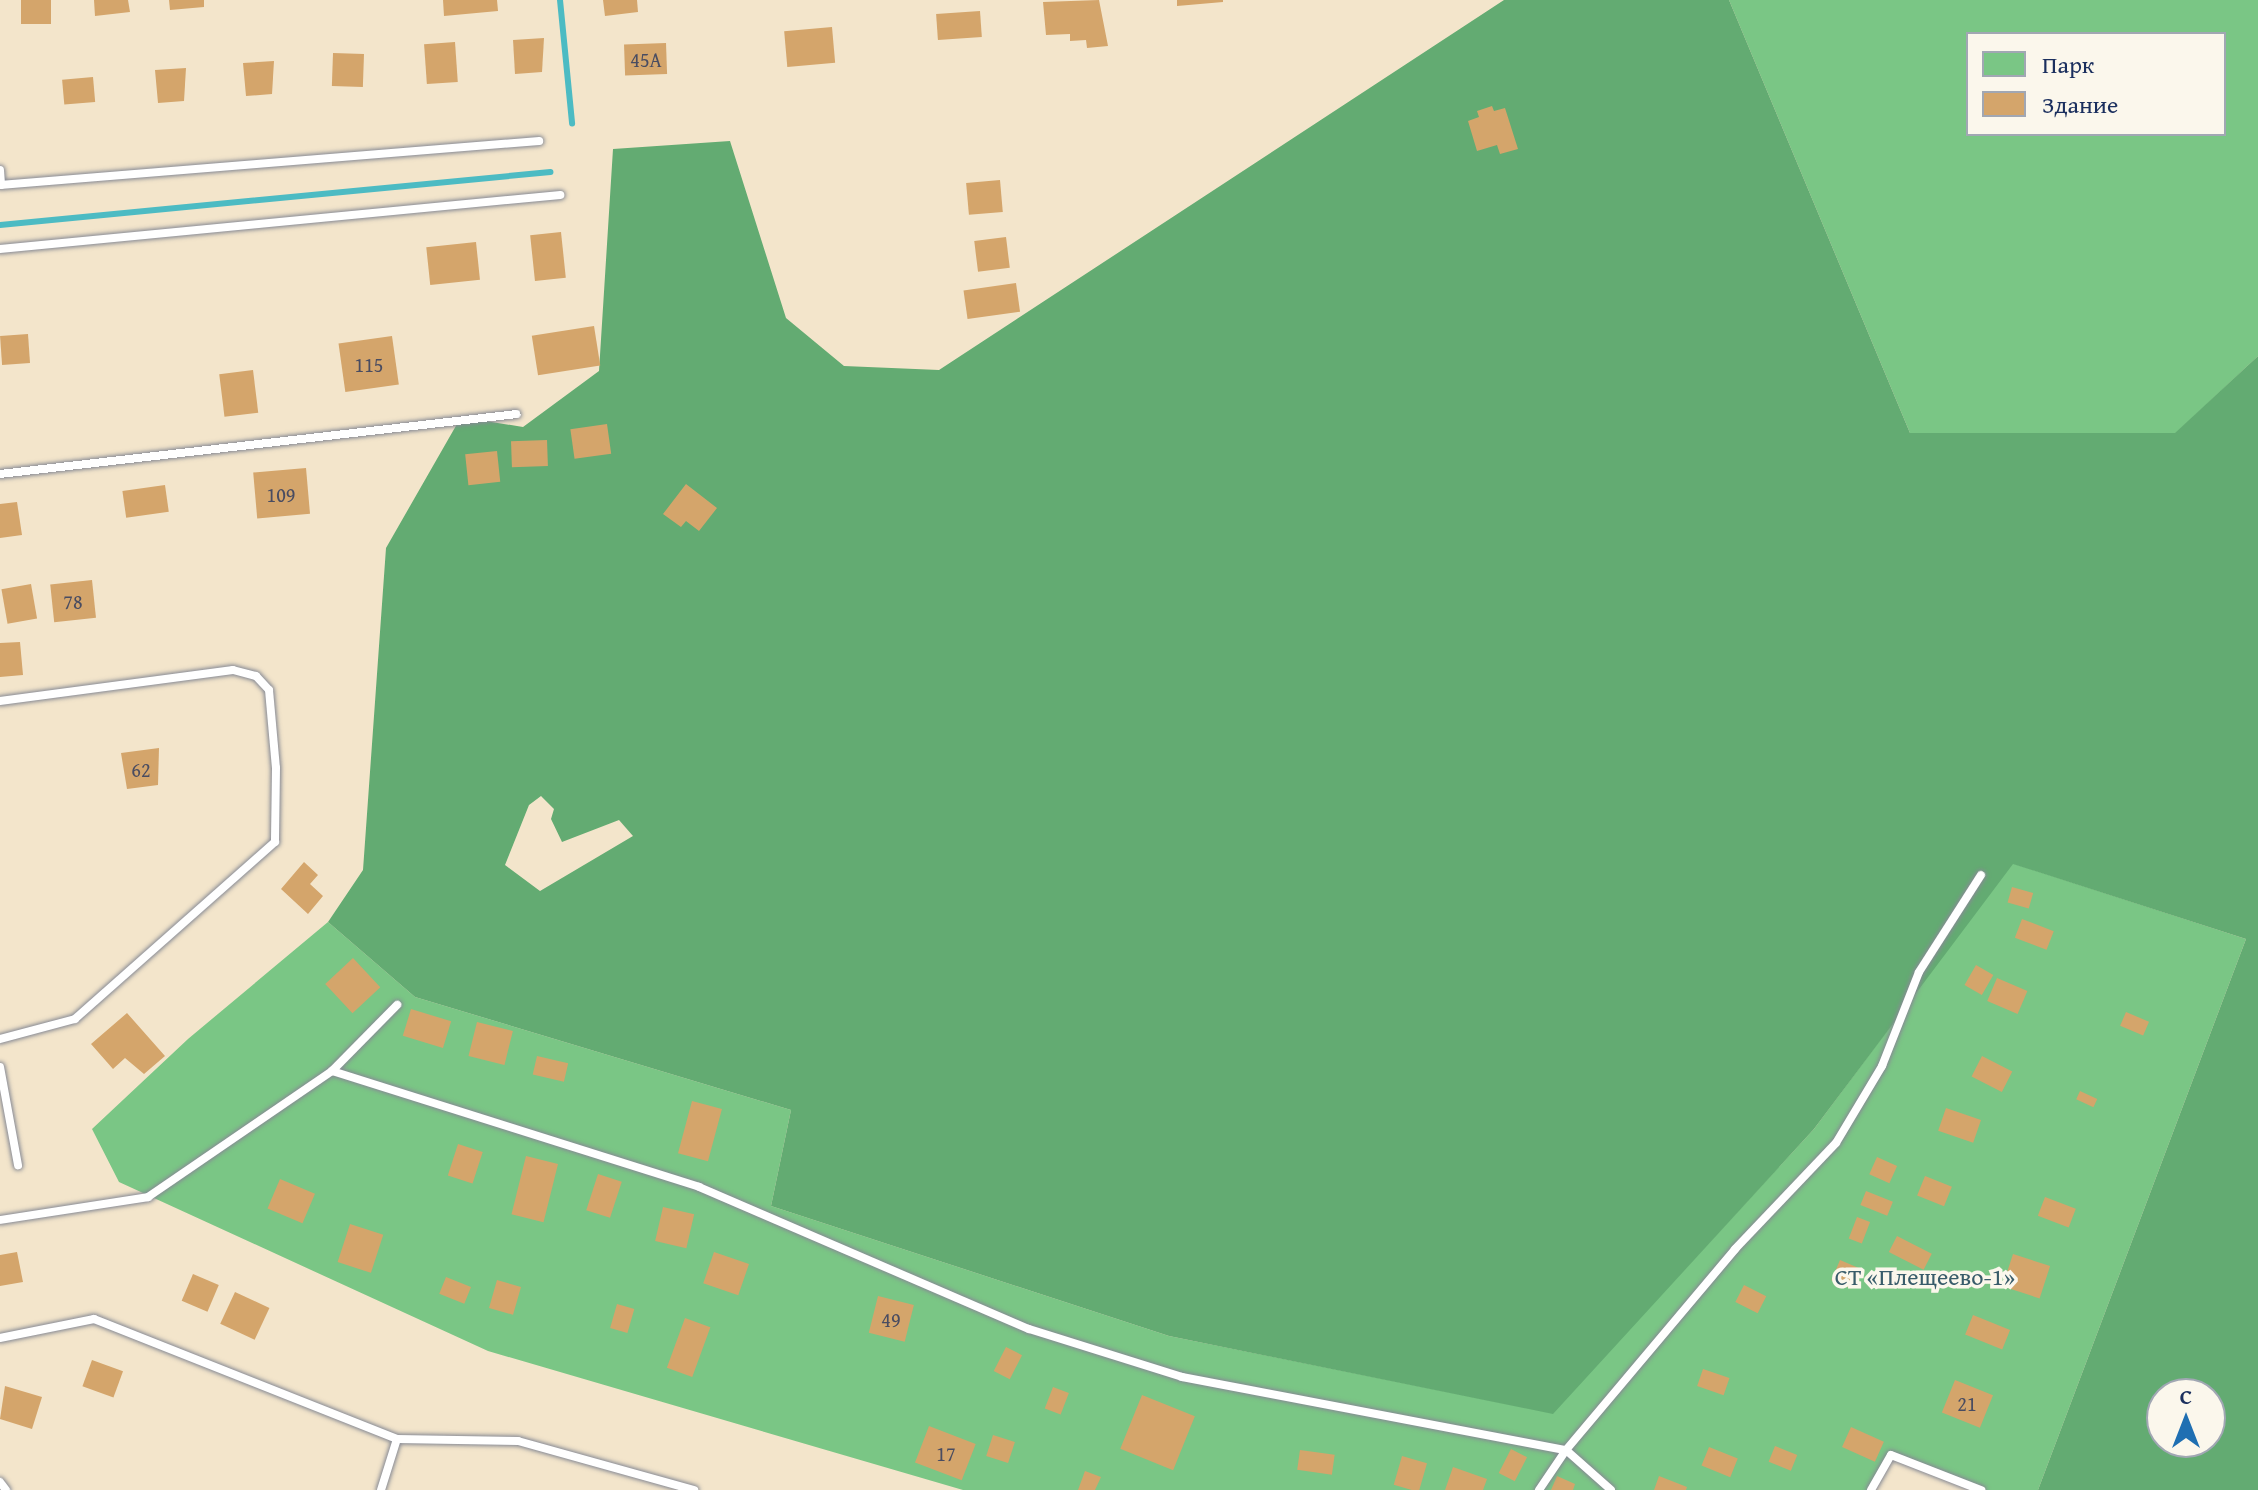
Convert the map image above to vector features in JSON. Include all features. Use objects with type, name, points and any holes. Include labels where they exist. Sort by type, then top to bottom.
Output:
[{"type":"lane","points":[[0,170],[1,185],[539,141]]},
{"type":"lane","points":[[0,249],[560,195]]},
{"type":"lane","points":[[0,474],[517,414]]},
{"type":"lane","points":[[0,701],[233,670],[256,676],[269,690],[276,768],[275,842],[75,1019],[0,1039]]},
{"type":"lane","points":[[1539,1490],[1566,1450],[1735,1249],[1836,1143],[1882,1066],[1919,972],[1981,875]]},
{"type":"lane","points":[[0,1220],[148,1197],[332,1071],[397,1005]]},
{"type":"lane","points":[[0,1067],[18,1165]]},
{"type":"lane","points":[[332,1071],[699,1187],[1029,1329],[1182,1377],[1566,1450],[1611,1490]]},
{"type":"lane","points":[[0,1338],[94,1319],[397,1439],[518,1441],[694,1490]]},
{"type":"lane","points":[[381,1490],[397,1439]]},
{"type":"lane","points":[[1871,1490],[1891,1455],[1981,1490]]},
{"type":"lane","points":[[0,1482],[6,1490]]},
{"type":"green space","points":[[1504,0],[1729,0],[1910,433],[2175,433],[2258,356],[2258,1490],[2038,1490],[2246,939],[2013,864],[1814,1129],[1553,1414],[1169,1336],[771,1206],[791,1110],[415,997],[328,922],[363,870],[386,548],[461,417],[523,427],[599,371],[613,149],[730,141],[786,318],[844,366],[939,370]],"holes":[[[541,796],[554,809],[551,819],[562,842],[619,820],[633,836],[540,891],[505,865],[529,805]]]},
{"type":"green space","points":[[1729,0],[2258,0],[2258,356],[2176,433],[1910,433]]},
{"type":"green space","name":"СТ «Плещеево-1»","points":[[2012,863],[2246,939],[2038,1490],[1981,1490],[1891,1455],[1871,1490],[963,1490],[488,1351],[119,1182],[92,1129],[188,1039],[328,922],[415,997],[791,1110],[771,1206],[1169,1336],[1552,1413],[1814,1129]]},
{"type":"building","points":[[21,0],[51,0],[51,24],[21,24]]},
{"type":"building","points":[[94,0],[128,0],[130,12],[95,16]]},
{"type":"building","points":[[169,0],[204,0],[204,7],[170,10]]},
{"type":"building","points":[[443,0],[497,0],[498,11],[444,16]]},
{"type":"building","points":[[603,0],[637,0],[638,12],[605,16]]},
{"type":"building","points":[[1099,0],[1108,46],[1087,48],[1086,40],[1070,41],[1070,34],[1046,35],[1043,2]]},
{"type":"building","points":[[1177,0],[1223,0],[1223,2],[1177,6]]},
{"type":"building","points":[[980,11],[982,37],[938,40],[936,14]]},
{"type":"building","points":[[832,27],[835,63],[787,67],[784,31]]},
{"type":"building","points":[[544,38],[542,72],[515,74],[513,40]]},
{"type":"building","points":[[455,42],[458,82],[427,84],[424,44]]},
{"type":"building","points":[[666,43],[667,74],[625,75],[624,44]]},
{"type":"building","points":[[333,53],[364,54],[363,87],[332,86]]},
{"type":"building","points":[[274,61],[272,94],[246,96],[243,63]]},
{"type":"building","points":[[186,68],[184,101],[158,103],[155,70]]},
{"type":"building","points":[[93,77],[95,102],[64,105],[62,80]]},
{"type":"building","points":[[1492,106],[1494,111],[1505,108],[1518,149],[1500,154],[1497,145],[1477,151],[1468,121],[1479,117],[1477,111]]},
{"type":"building","points":[[1000,180],[1003,212],[969,215],[966,183]]},
{"type":"building","points":[[561,232],[566,278],[535,281],[530,235]]},
{"type":"building","points":[[1006,237],[1010,268],[978,272],[974,241]]},
{"type":"building","points":[[476,242],[480,280],[430,285],[426,247]]},
{"type":"building","points":[[1016,283],[1020,312],[968,319],[964,290]]},
{"type":"building","points":[[594,326],[600,366],[538,375],[532,336]]},
{"type":"building","points":[[28,334],[30,363],[2,365],[0,336]]},
{"type":"building","points":[[392,336],[399,385],[345,392],[339,344]]},
{"type":"building","points":[[253,370],[258,413],[224,417],[219,374]]},
{"type":"building","points":[[607,424],[611,454],[575,459],[570,429]]},
{"type":"building","points":[[547,440],[548,466],[512,467],[511,441]]},
{"type":"building","points":[[497,451],[500,482],[468,485],[465,454]]},
{"type":"building","points":[[306,468],[310,514],[257,518],[253,473]]},
{"type":"building","points":[[686,484],[717,508],[699,531],[686,521],[681,527],[663,514]]},
{"type":"building","points":[[165,485],[169,512],[126,518],[122,491]]},
{"type":"building","points":[[17,502],[22,535],[0,538],[0,504]]},
{"type":"building","points":[[92,580],[96,618],[54,622],[50,584]]},
{"type":"building","points":[[31,584],[37,618],[8,624],[1,589]]},
{"type":"building","points":[[20,642],[23,675],[0,677],[0,643]]},
{"type":"building","points":[[159,748],[158,785],[127,789],[121,753]]},
{"type":"building","points":[[304,862],[318,875],[310,884],[323,896],[308,914],[281,889]]},
{"type":"building","points":[[2012,887],[2033,893],[2029,908],[2008,902]]},
{"type":"building","points":[[2022,919],[2054,931],[2047,950],[2015,938]]},
{"type":"building","points":[[353,958],[380,987],[352,1013],[325,984]]},
{"type":"building","points":[[1976,965],[1993,975],[1982,995],[1964,985]]},
{"type":"building","points":[[1997,978],[2027,991],[2018,1014],[1987,1001]]},
{"type":"building","points":[[411,1009],[451,1021],[443,1048],[403,1036]]},
{"type":"building","points":[[2126,1012],[2149,1022],[2143,1036],[2120,1026]]},
{"type":"building","points":[[127,1013],[165,1056],[144,1074],[125,1058],[113,1069],[91,1044]]},
{"type":"building","points":[[477,1022],[513,1031],[504,1065],[469,1056]]},
{"type":"building","points":[[537,1056],[568,1063],[564,1082],[533,1075]]},
{"type":"building","points":[[1982,1056],[2012,1071],[2002,1092],[1972,1076]]},
{"type":"building","points":[[2080,1091],[2097,1099],[2093,1107],[2076,1099]]},
{"type":"building","points":[[692,1101],[722,1109],[708,1161],[678,1153]]},
{"type":"building","points":[[1946,1108],[1981,1120],[1973,1143],[1938,1131]]},
{"type":"building","points":[[458,1144],[483,1152],[473,1183],[448,1175]]},
{"type":"building","points":[[526,1156],[558,1164],[544,1222],[511,1214]]},
{"type":"building","points":[[1877,1157],[1897,1166],[1889,1183],[1869,1174]]},
{"type":"building","points":[[598,1174],[622,1182],[610,1218],[586,1210]]},
{"type":"building","points":[[1925,1176],[1952,1187],[1944,1206],[1917,1195]]},
{"type":"building","points":[[280,1179],[315,1194],[302,1223],[267,1208]]},
{"type":"building","points":[[1866,1191],[1893,1202],[1887,1216],[1860,1205]]},
{"type":"building","points":[[2045,1197],[2076,1209],[2069,1227],[2038,1216]]},
{"type":"building","points":[[663,1207],[694,1214],[686,1248],[655,1241]]},
{"type":"building","points":[[1857,1217],[1870,1222],[1862,1243],[1849,1238]]},
{"type":"building","points":[[350,1224],[383,1235],[371,1273],[338,1262]]},
{"type":"building","points":[[1897,1236],[1932,1254],[1924,1270],[1889,1252]]},
{"type":"building","points":[[17,1252],[23,1282],[0,1286],[0,1255]]},
{"type":"building","points":[[714,1252],[749,1264],[738,1295],[703,1283]]},
{"type":"building","points":[[2013,1254],[2050,1266],[2040,1298],[2002,1286]]},
{"type":"building","points":[[1840,1260],[1859,1268],[1851,1288],[1831,1280]]},
{"type":"building","points":[[193,1274],[219,1285],[207,1312],[182,1301]]},
{"type":"building","points":[[446,1277],[471,1287],[464,1304],[439,1294]]},
{"type":"building","points":[[497,1280],[521,1287],[513,1315],[489,1308]]},
{"type":"building","points":[[1744,1285],[1766,1296],[1758,1313],[1735,1302]]},
{"type":"building","points":[[235,1292],[269,1308],[255,1340],[220,1324]]},
{"type":"building","points":[[878,1296],[914,1305],[905,1342],[869,1333]]},
{"type":"building","points":[[617,1304],[634,1309],[627,1333],[610,1328]]},
{"type":"building","points":[[1973,1315],[2010,1330],[2002,1349],[1965,1334]]},
{"type":"building","points":[[685,1318],[710,1327],[692,1377],[667,1368]]},
{"type":"building","points":[[1006,1347],[1022,1355],[1010,1379],[994,1371]]},
{"type":"building","points":[[92,1360],[123,1371],[113,1398],[82,1386]]},
{"type":"building","points":[[1703,1369],[1729,1378],[1724,1395],[1697,1386]]},
{"type":"building","points":[[1955,1380],[1993,1395],[1980,1428],[1942,1412]]},
{"type":"building","points":[[5,1386],[42,1397],[32,1429],[0,1419]]},
{"type":"building","points":[[1053,1387],[1069,1393],[1061,1415],[1045,1408]]},
{"type":"building","points":[[1142,1395],[1195,1416],[1173,1470],[1120,1449]]},
{"type":"building","points":[[929,1426],[976,1444],[962,1480],[915,1462]]},
{"type":"building","points":[[1851,1427],[1884,1442],[1875,1462],[1842,1447]]},
{"type":"building","points":[[993,1435],[1015,1442],[1008,1463],[986,1456]]},
{"type":"building","points":[[1775,1446],[1797,1455],[1791,1471],[1769,1462]]},
{"type":"building","points":[[1709,1447],[1738,1459],[1730,1477],[1702,1466]]},
{"type":"building","points":[[1511,1449],[1527,1457],[1515,1481],[1499,1473]]},
{"type":"building","points":[[1300,1450],[1335,1455],[1332,1475],[1297,1470]]},
{"type":"building","points":[[1402,1456],[1427,1463],[1419,1490],[1394,1485]]},
{"type":"building","points":[[1453,1467],[1487,1479],[1483,1490],[1445,1490]]},
{"type":"building","points":[[1085,1471],[1101,1477],[1095,1490],[1078,1490]]},
{"type":"building","points":[[1557,1476],[1575,1484],[1573,1490],[1551,1490]]},
{"type":"building","points":[[1659,1476],[1687,1487],[1686,1490],[1654,1490]]},
{"type":"waterway","points":[[560,0],[572,123]]},
{"type":"waterway","points":[[0,225],[550,172]]}]
